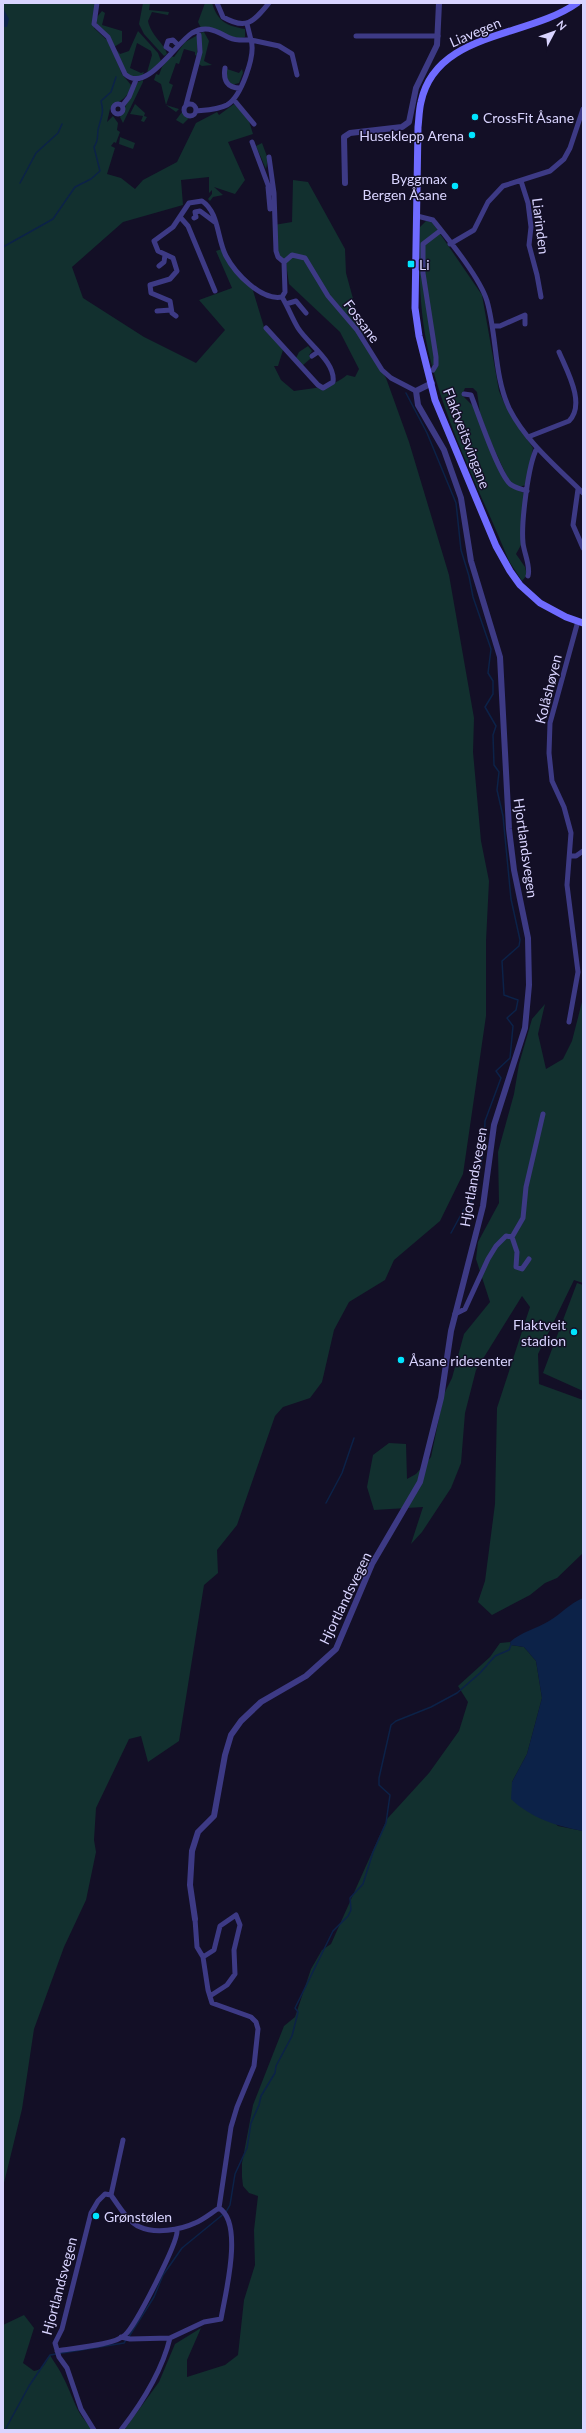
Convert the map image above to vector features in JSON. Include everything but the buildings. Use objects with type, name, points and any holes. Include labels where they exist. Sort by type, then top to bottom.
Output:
[{"type":"main road","name":"Liavegen","points":[[417,216],[421,102],[437,69],[459,51],[545,19],[577,3]]},
{"type":"main road","name":"Flaktveitsvingane","points":[[417,216],[415,308],[419,336],[432,383],[435,400],[442,419],[502,559],[528,592],[553,611],[580,622]]},
{"type":"street","points":[[97,3],[94,24],[108,37],[125,74],[130,78],[136,80],[151,74],[178,45],[194,32],[208,29],[218,30],[238,40],[251,40],[279,46],[292,54],[297,75]]},
{"type":"street","points":[[217,3],[223,17],[232,23],[247,24],[269,3]]},
{"type":"street","points":[[345,182],[344,137],[350,133],[402,127],[409,122],[416,88],[434,54],[438,36],[439,3]]},
{"type":"street","points":[[200,35],[200,52],[184,111],[188,115],[193,115],[196,111],[218,109],[234,100],[240,88],[253,51],[247,24]]},
{"type":"street","points":[[356,36],[438,36]]},
{"type":"street","points":[[172,52],[166,47],[168,41],[173,40],[178,45]]},
{"type":"street","points":[[225,68],[224,76],[226,82],[234,87],[240,88]]},
{"type":"street","points":[[122,106],[129,97],[136,80]]},
{"type":"street","points":[[234,100],[254,124]]},
{"type":"street","points":[[186,105],[194,105],[196,111]]},
{"type":"street","name":"Liarinden","points":[[450,244],[474,230],[494,193],[503,186],[550,171],[564,159],[570,148],[583,108]]},
{"type":"street","points":[[252,142],[274,199]]},
{"type":"street","points":[[269,157],[274,199],[276,251],[278,257],[284,262],[285,292],[282,297]]},
{"type":"street","name":"Liarinden","points":[[521,181],[528,203],[531,226],[529,245],[541,297]]},
{"type":"street","points":[[268,182],[270,209]]},
{"type":"street","points":[[176,316],[172,310],[170,301],[151,293],[149,288],[150,285],[155,282],[170,279],[175,275],[176,262],[173,258],[158,251],[154,241],[173,227],[189,203],[202,201],[212,212],[225,255],[231,264],[256,291],[275,298],[282,297]]},
{"type":"street","points":[[194,218],[196,217],[195,212],[200,210],[216,223]]},
{"type":"street","points":[[417,216],[431,218],[482,288],[493,326],[505,396],[518,424],[537,448],[583,494]]},
{"type":"street","points":[[180,217],[188,226],[215,291]]},
{"type":"street","points":[[433,370],[436,366],[436,357],[423,274],[423,244],[440,231]]},
{"type":"street","points":[[159,266],[164,262],[165,255]]},
{"type":"street","name":"Fossane","points":[[284,262],[292,255],[305,258],[328,296],[353,324],[382,370],[391,378],[416,391]]},
{"type":"street","points":[[266,328],[318,385],[324,388],[329,387],[333,382],[334,377],[318,352],[298,328],[282,297]]},
{"type":"street","points":[[286,304],[296,301],[306,312]]},
{"type":"street","points":[[157,311],[172,310]]},
{"type":"street","points":[[493,326],[500,326],[525,315],[525,324]]},
{"type":"street","points":[[312,356],[318,352]]},
{"type":"street","points":[[528,437],[569,421],[579,407],[579,397],[559,352]]},
{"type":"street","points":[[416,391],[432,383]]},
{"type":"street","name":"Hjortlandsvegen","points":[[195,1919],[190,1885],[192,1851],[198,1832],[214,1816],[218,1787],[231,1735],[241,1721],[261,1702],[315,1670],[326,1660],[340,1642],[372,1564],[420,1482],[441,1398],[455,1314],[483,1206],[494,1125],[525,1028],[528,985],[528,938],[514,870],[509,829],[500,657],[471,561],[462,498],[444,450],[418,405],[416,391]]},
{"type":"street","points":[[464,394],[471,395],[488,440],[508,481],[516,488],[528,491]]},
{"type":"street","points":[[528,576],[523,541],[528,491],[537,448]]},
{"type":"street","points":[[578,489],[573,525],[583,548]]},
{"type":"street","name":"Kolåshøyen","points":[[569,1022],[578,972],[567,886],[570,856],[569,819],[552,781],[549,736],[550,723],[580,622]]},
{"type":"street","points":[[570,856],[576,856],[583,851]]},
{"type":"street","points":[[529,1259],[522,1269],[516,1267],[517,1252],[512,1237],[523,1218],[526,1187],[543,1114]]},
{"type":"street","points":[[455,1314],[465,1309],[496,1246],[506,1236],[512,1237]]},
{"type":"street","points":[[203,1957],[214,1950],[220,1926],[236,1915],[240,1925],[234,1950],[235,1974],[227,1985],[210,1996]]},
{"type":"street","points":[[123,2140],[112,2195],[118,2205],[139,2227],[149,2230],[177,2230],[196,2223],[219,2208],[231,2127],[237,2107],[254,2066],[258,2029],[256,2022],[251,2017],[212,2003],[203,1957],[197,1947],[195,1919]]},
{"type":"street","name":"Hjortlandsvegen","points":[[94,2430],[81,2410],[68,2368],[59,2357],[55,2343],[62,2329],[91,2213],[98,2201],[105,2194],[112,2195]]},
{"type":"street","name":"Hjortlandsvegen","points":[[57,2351],[126,2338],[170,2338],[204,2322],[221,2319],[232,2250],[230,2229],[224,2214],[219,2208]]},
{"type":"street","points":[[126,2338],[125,2335],[150,2298],[162,2268],[176,2242],[178,2235],[177,2230]]},
{"type":"street","points":[[121,2430],[133,2415],[165,2358],[170,2338]]},
{"type":"green space","points":[[3,3],[96,3],[94,28],[109,42],[122,74],[131,85],[126,96],[110,109],[107,122],[113,116],[118,123],[117,130],[120,132],[116,143],[114,142],[111,146],[115,148],[107,174],[121,178],[135,189],[143,180],[177,162],[196,123],[217,112],[219,115],[234,104],[248,118],[253,134],[228,142],[245,180],[235,194],[214,187],[223,195],[213,197],[210,201],[208,199],[212,194],[212,190],[209,193],[209,177],[181,180],[183,205],[123,222],[72,267],[83,298],[144,337],[196,363],[225,330],[199,300],[232,288],[216,251],[222,249],[231,263],[251,284],[264,327],[283,350],[278,366],[274,366],[281,380],[294,391],[329,385],[347,375],[355,377],[359,369],[340,332],[289,284],[286,263],[276,254],[274,225],[292,222],[293,180],[308,182],[345,249],[346,273],[361,328],[370,353],[386,378],[409,442],[449,575],[474,718],[473,752],[481,841],[489,881],[486,941],[486,1016],[463,1174],[440,1221],[394,1260],[385,1280],[349,1302],[334,1330],[322,1382],[310,1398],[283,1407],[275,1416],[237,1525],[217,1550],[218,1573],[204,1585],[179,1741],[148,1762],[141,1736],[129,1739],[96,1808],[94,1840],[96,1852],[86,1900],[64,1947],[34,2029],[22,2109],[3,2187]]},
{"type":"green space","points":[[143,3],[150,3],[149,10],[169,12],[168,15],[152,12],[148,21],[152,31],[166,50],[167,54],[164,56],[144,34],[139,24]]},
{"type":"green space","points":[[205,3],[212,3],[217,15],[224,22],[245,29],[245,37],[236,38],[208,28],[201,28],[198,22]]},
{"type":"green space","points":[[102,11],[105,13],[102,25],[122,31],[122,42],[114,47],[110,37],[97,26],[97,17]]},
{"type":"green space","points":[[138,31],[158,53],[161,61],[146,76],[152,55],[151,51],[137,43],[130,68],[141,73],[144,72],[142,77],[135,77],[129,75],[125,71],[121,65],[115,48],[120,54],[129,51]]},
{"type":"green space","points":[[204,32],[209,41],[204,61],[212,65],[202,66],[197,63],[200,33]]},
{"type":"green space","points":[[198,35],[197,56],[195,55],[195,52],[184,49],[179,64],[176,63],[169,83],[173,85],[166,105],[161,84],[154,80],[156,74],[159,75],[162,67],[171,56],[174,57],[185,42]]},
{"type":"green space","points":[[227,69],[239,73],[242,69],[243,73],[239,83],[232,85],[227,81]]},
{"type":"green space","points":[[143,80],[123,123],[120,117],[138,82]]},
{"type":"green space","points":[[135,104],[145,113],[144,116],[147,117],[144,122],[141,121],[143,116],[130,114]]},
{"type":"green space","points":[[166,105],[179,109],[176,112]]},
{"type":"green space","points":[[182,112],[191,116],[183,124],[176,120]]},
{"type":"green space","points":[[120,137],[135,143],[133,149],[119,144]]},
{"type":"green space","points":[[262,143],[268,159],[266,169],[256,146]]},
{"type":"green space","points":[[426,221],[432,222],[482,295],[499,391],[506,407],[533,448],[526,485],[519,487],[510,483],[490,440],[480,413],[477,392],[473,388],[465,388],[462,395],[475,408],[511,487],[524,493],[521,545],[516,554],[525,567],[527,575],[522,581],[509,561],[452,428],[434,373],[424,330],[420,286],[420,227]]},
{"type":"green space","points":[[308,346],[312,351],[309,355],[311,358],[302,366],[296,358],[299,352]]},
{"type":"green space","points":[[583,998],[583,1283],[574,1280],[538,1354],[539,1384],[583,1400],[583,1553],[557,1578],[545,1583],[530,1595],[492,1615],[478,1602],[485,1581],[495,1504],[497,1408],[530,1307],[522,1296],[476,1370],[465,1413],[461,1463],[451,1488],[422,1532],[411,1544],[423,1507],[374,1510],[367,1487],[373,1455],[389,1443],[406,1444],[407,1479],[416,1474],[431,1457],[444,1394],[452,1378],[464,1334],[490,1302],[476,1259],[478,1242],[499,1203],[498,1152],[514,1094],[519,1064],[532,1019],[545,1004],[538,1034],[546,1069],[563,1059],[572,1041]]},
{"type":"green space","name":"Flaktveit stadion","points":[[577,1283],[583,1285],[583,1391],[543,1373]]},
{"type":"green space","points":[[510,1642],[511,1645],[524,1647],[536,1661],[542,1698],[527,1754],[512,1782],[558,1826],[583,1831],[583,2430],[124,2430],[159,2382],[175,2344],[201,2328],[187,2360],[187,2377],[225,2365],[238,2355],[244,2300],[255,2265],[254,2230],[258,2196],[249,2193],[243,2186],[242,2177],[242,2163],[253,2105],[284,2026],[295,2017],[311,1969],[322,1950],[331,1944],[387,1819],[429,1773],[459,1731],[468,1702],[458,1686],[490,1657],[500,1643]]},
{"type":"green space","points":[[24,2315],[34,2328],[23,2363],[34,2371],[40,2369],[44,2365],[50,2355],[62,2374],[84,2420],[96,2430],[3,2430],[3,2325]]},
{"type":"water","points":[[3,8],[9,19],[7,27],[3,27]]},
{"type":"water","points":[[583,1598],[583,1831],[563,1827],[535,1816],[511,1799],[512,1782],[527,1754],[542,1698],[536,1661],[524,1647],[511,1645],[510,1642],[549,1621]]},
{"type":"waterway","points":[[3,247],[53,219],[75,187],[91,179],[100,171],[94,147],[97,141],[98,129],[102,114],[101,101],[111,92],[116,77]]},
{"type":"waterway","points":[[20,183],[36,153],[58,133],[62,124]]},
{"type":"waterway","points":[[406,393],[427,433],[456,503],[461,550],[469,576],[473,597],[491,649],[488,673],[493,681],[493,694],[485,707],[496,726],[493,735],[494,765],[499,772],[497,790],[503,816],[511,899],[520,940],[519,946],[502,961],[504,995],[518,1000],[516,1010],[507,1018],[513,1026],[510,1058],[496,1071],[501,1078],[485,1121],[484,1147],[475,1197],[463,1211],[451,1233]]},
{"type":"waterway","points":[[326,1503],[342,1473],[354,1438]]},
{"type":"waterway","points":[[128,2338],[154,2297],[163,2275],[182,2248],[226,2212],[230,2205],[235,2174],[247,2148],[251,2123],[259,2105],[261,2096],[275,2073],[276,2066],[292,2036],[298,2012],[295,2008],[333,1931],[348,1916],[351,1910],[350,1898],[363,1884],[373,1852],[386,1823],[390,1795],[379,1785],[379,1778],[391,1725],[396,1721],[431,1707],[457,1693],[480,1673],[495,1656],[509,1650],[511,1645]]},
{"type":"waterway","points":[[5,2430],[29,2386],[50,2355],[124,2343],[126,2340]]},
{"type":"place","name":"CrossFit Åsane","points":[[475,117]]},
{"type":"place","name":"Huseklepp Arena","points":[[472,135]]},
{"type":"place","name":"Byggmax Bergen Åsane","points":[[455,186]]},
{"type":"place","name":"Li","points":[[411,264]]},
{"type":"place","name":"Flaktveit stadion","points":[[574,1332]]},
{"type":"place","name":"Åsane ridesenter","points":[[401,1360]]},
{"type":"place","name":"Grønstølen","points":[[96,2216]]}]
